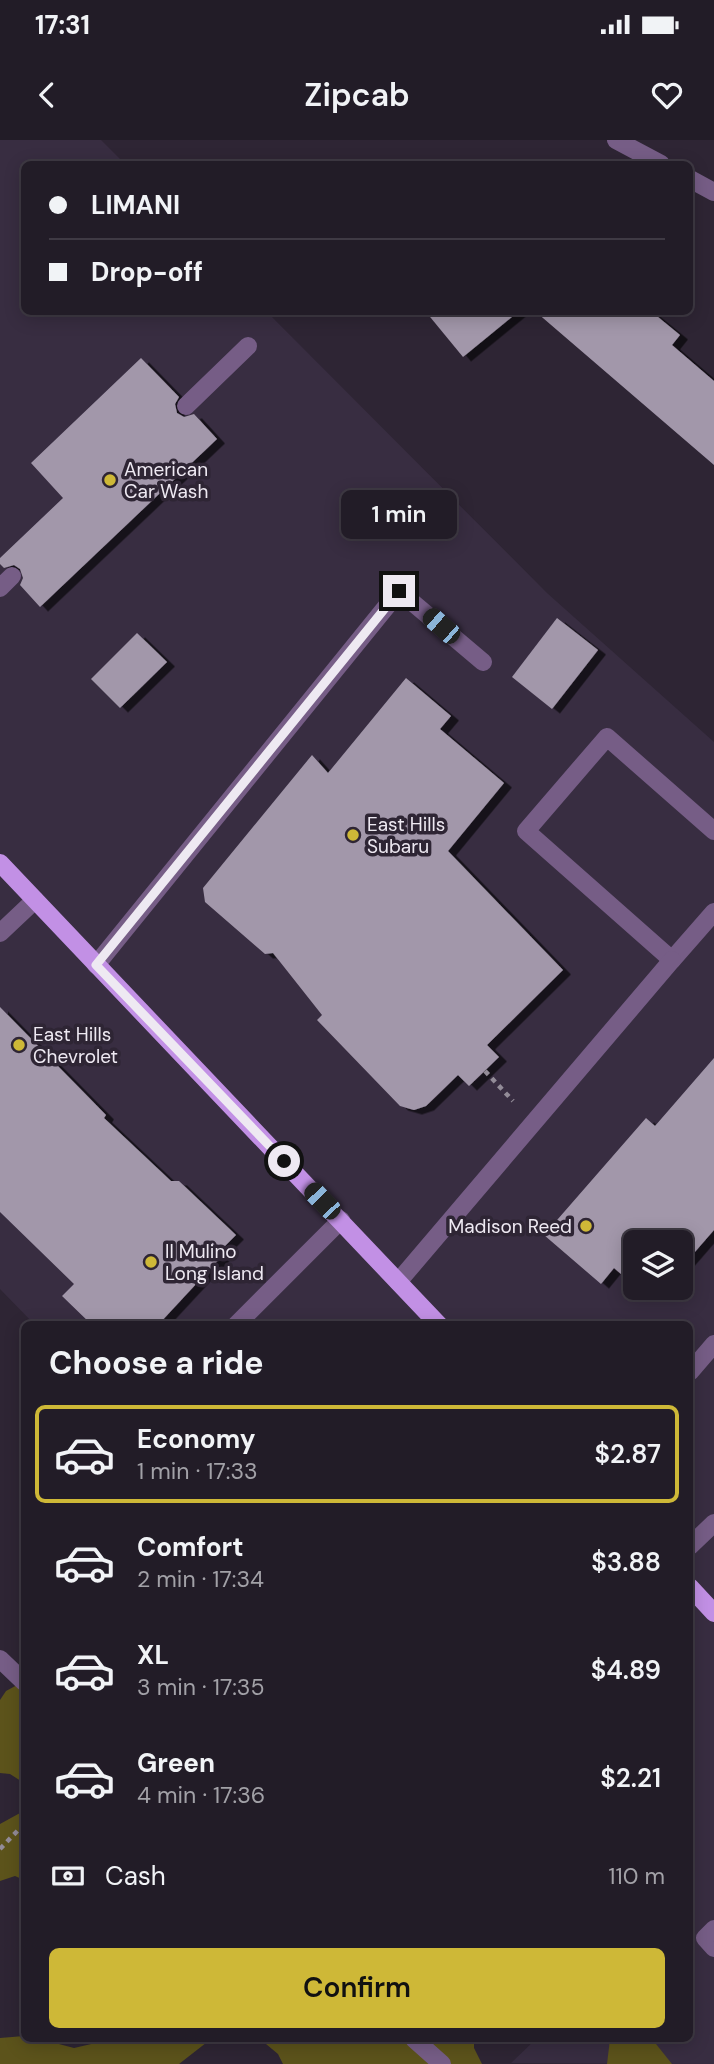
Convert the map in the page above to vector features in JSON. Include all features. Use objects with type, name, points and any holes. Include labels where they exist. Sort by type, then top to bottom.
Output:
[{"type":"main road","points":[[0,863],[435,1321]]},
{"type":"main road","points":[[693,1590],[714,1613]]},
{"type":"street","points":[[616,140],[656,161]]},
{"type":"street","points":[[693,181],[714,192]]},
{"type":"street","points":[[186,406],[248,346]]},
{"type":"street","points":[[96,965],[399,591],[483,662]]},
{"type":"street","points":[[672,960],[526,831],[607,737],[714,831]]},
{"type":"street","points":[[0,933],[35,900]]},
{"type":"street","points":[[398,1282],[714,912]]},
{"type":"street","points":[[240,1321],[341,1220]]},
{"type":"street","points":[[693,1368],[714,1344]]},
{"type":"street","points":[[693,1543],[714,1523]]},
{"type":"street","points":[[0,1659],[21,1679]]},
{"type":"street","points":[[714,1929],[705,1938],[714,1948]]},
{"type":"street","points":[[417,2042],[442,2064]]},
{"type":"path","points":[[485,1071],[533,1123]]},
{"type":"path","points":[[0,1849],[21,1827]]},
{"type":"shaded area","points":[[0,140],[101,140],[122,161],[21,161],[21,315],[270,315],[547,593],[714,742],[714,2064],[511,2063],[533,2042],[693,2042],[693,1321],[31,1321],[0,1289]]},
{"type":"shaded area","points":[[21,1684],[21,1781],[10,1774],[0,1773],[0,1700],[6,1691]]},
{"type":"shaded area","points":[[21,1811],[21,1879],[15,1876],[0,1881],[0,1824]]},
{"type":"shaded area","points":[[21,2036],[21,2042],[51,2042],[74,2048],[100,2042],[207,2042],[179,2064],[0,2064],[0,2038]]},
{"type":"shaded area","points":[[264,2042],[474,2042],[482,2064],[283,2064],[278,2054]]},
{"type":"shaded area","points":[[610,2042],[654,2042],[672,2064],[607,2064]]},
{"type":"building","points":[[428,315],[514,315],[463,357]]},
{"type":"building","points":[[539,315],[656,315],[680,335],[672,345],[714,381],[714,465]]},
{"type":"building","name":"American Car Wash","points":[[141,358],[179,397],[175,404],[177,413],[184,417],[194,414],[217,439],[40,607],[20,585],[23,578],[20,569],[14,565],[4,568],[0,564],[0,558],[63,498],[31,463]]},
{"type":"building","points":[[557,618],[598,650],[552,709],[512,677]]},
{"type":"building","points":[[137,633],[167,662],[120,708],[91,679]]},
{"type":"building","points":[[406,678],[451,716],[440,729],[504,783],[448,851],[563,970],[487,1045],[499,1057],[469,1086],[458,1075],[426,1106],[414,1110],[400,1106],[317,1020],[322,1015],[273,953],[265,954],[205,902],[203,888],[312,755],[328,773]]},
{"type":"building","points":[[0,1007],[106,1115],[104,1118],[171,1181],[179,1181],[236,1235],[219,1252],[223,1255],[162,1321],[88,1321],[62,1296],[74,1284],[0,1212]]},
{"type":"building","points":[[714,1058],[714,1230],[693,1254],[693,1230],[623,1230],[623,1276],[614,1268],[601,1284],[544,1235],[646,1118],[655,1126]]},
{"type":"place","name":"American Car Wash","points":[[110,480]]},
{"type":"place","name":"East Hills Subaru","points":[[353,835]]},
{"type":"place","name":"East Hills Chevrolet","points":[[19,1045]]},
{"type":"place","name":"Madison Reed","points":[[586,1226]]},
{"type":"place","name":"Il Mulino Long Island","points":[[151,1262]]},
{"type":"route","points":[[284,1161],[96,965],[399,591]]}]
